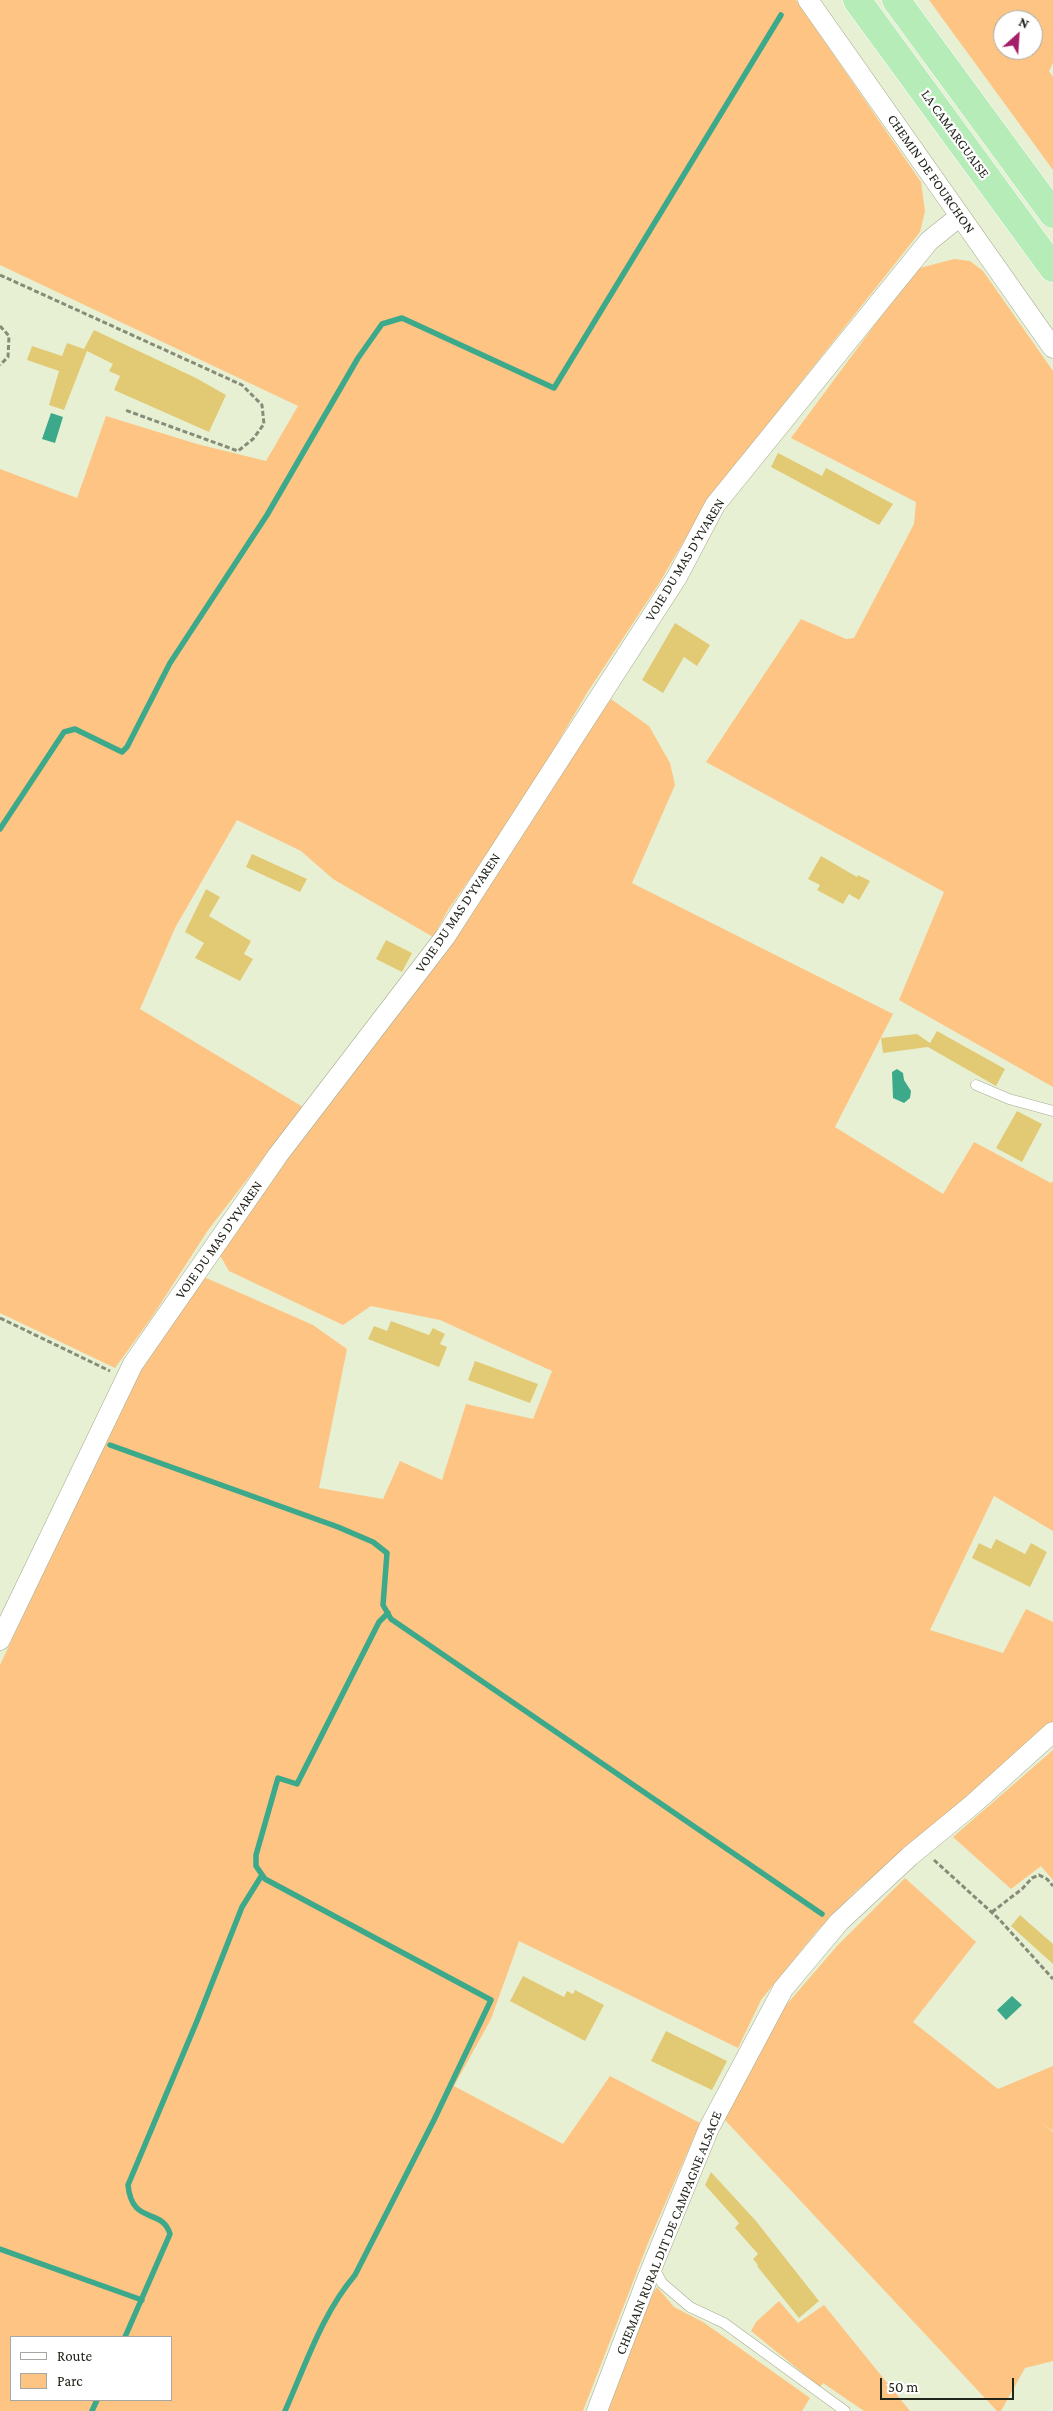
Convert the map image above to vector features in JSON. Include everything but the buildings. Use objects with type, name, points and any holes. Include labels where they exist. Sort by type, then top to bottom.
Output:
[{"type":"highway","name":"LA CAMARGUAISE","points":[[857,0],[1053,268]]},
{"type":"highway","points":[[896,0],[1053,214]]},
{"type":"street","name":"CHEMIN DE FOURCHON","points":[[808,0],[1053,348]]},
{"type":"street","name":"VOIE DU MAS D'YVAREN","points":[[0,1640],[133,1364],[278,1155],[445,937],[677,577],[715,505],[929,241],[960,216]]},
{"type":"street","name":"CHEMAIN RURAL DIT DE CAMPAGNE ALSACE","points":[[597,2411],[653,2265],[709,2128],[783,1989],[840,1922],[920,1848],[1053,1732]]},
{"type":"lane","points":[[976,1085],[1009,1099],[1053,1111]]},
{"type":"lane","points":[[653,2265],[662,2283],[690,2307],[724,2323],[845,2411]]},
{"type":"path","points":[[0,275],[242,385],[262,405],[264,424],[253,439],[238,451],[125,410]]},
{"type":"path","points":[[0,326],[9,336],[8,357],[0,365]]},
{"type":"path","points":[[0,1318],[126,1378]]},
{"type":"path","points":[[920,1848],[992,1912],[1053,1979]]},
{"type":"path","points":[[992,1912],[1022,1889],[1032,1878],[1039,1875],[1048,1879],[1053,1886]]},
{"type":"green space","points":[[0,0],[796,0],[921,182],[925,211],[920,232],[710,497],[658,585],[587,693],[522,803],[448,910],[433,937],[333,879],[301,851],[237,820],[175,928],[140,1009],[303,1107],[208,1230],[152,1317],[115,1368],[0,1313],[0,469],[77,498],[106,416],[197,444],[266,461],[298,406],[0,265]]},
{"type":"green space","points":[[929,0],[1053,0],[1053,63],[1049,71],[1053,77],[1053,170]]},
{"type":"green space","points":[[954,259],[970,261],[983,271],[1053,371],[1053,1087],[899,1000],[944,892],[706,762],[801,619],[846,639],[854,638],[914,524],[916,502],[791,438],[916,269]]},
{"type":"green space","points":[[611,699],[649,726],[670,763],[675,785],[632,883],[893,1014],[835,1127],[943,1194],[974,1142],[1051,1183],[1053,1181],[1053,1531],[994,1496],[930,1630],[1003,1653],[1026,1609],[1053,1622],[1053,1726],[856,1891],[817,1931],[761,2000],[738,2048],[519,1941],[491,2019],[454,2086],[563,2144],[610,2076],[700,2123],[648,2243],[583,2411],[0,2411],[0,1665],[136,1375],[204,1277],[313,1325],[347,1349],[319,1488],[383,1499],[400,1461],[442,1480],[466,1404],[533,1419],[552,1371],[440,1320],[371,1306],[343,1325],[229,1271],[218,1252]]},
{"type":"green space","points":[[1053,1750],[1053,1880],[1041,1866],[1011,1889],[953,1837]]},
{"type":"green space","points":[[905,1878],[976,1942],[913,2022],[998,2089],[1053,2066],[1053,2131],[1042,2123],[1053,2132],[1053,2361],[1025,2368],[1001,2411],[997,2411],[724,2119],[781,2011],[837,1946]]},
{"type":"green space","points":[[657,2287],[674,2307],[703,2322],[810,2398],[802,2411],[602,2411],[639,2315]]},
{"type":"green space","points":[[779,2301],[798,2323],[824,2305],[910,2411],[864,2411],[823,2383],[820,2387],[751,2331],[756,2322]]},
{"type":"water","points":[[51,413],[63,417],[55,443],[42,439]]},
{"type":"water","points":[[897,1069],[903,1073],[904,1080],[911,1091],[910,1098],[904,1103],[893,1098],[892,1072]]},
{"type":"water","points":[[1012,1996],[1022,2005],[1006,2020],[997,2010]]},
{"type":"waterway","points":[[0,829],[64,732],[75,729],[122,752],[127,747],[170,663],[267,515],[358,358],[382,324],[402,318],[554,388],[781,15]]},
{"type":"waterway","points":[[110,1445],[338,1527],[373,1542],[387,1553],[383,1605],[391,1619],[822,1914]]},
{"type":"waterway","points":[[285,2411],[324,2323],[343,2290],[355,2275],[434,2120],[491,2000],[265,1879],[256,1866],[256,1855],[278,1778],[297,1784],[379,1622],[388,1613]]},
{"type":"waterway","points":[[125,2336],[170,2234],[161,2221],[135,2206],[128,2185],[197,2021],[242,1907],[262,1875]]},
{"type":"waterway","points":[[0,2249],[142,2300]]},
{"type":"waterway","points":[[92,2411],[97,2401]]}]
